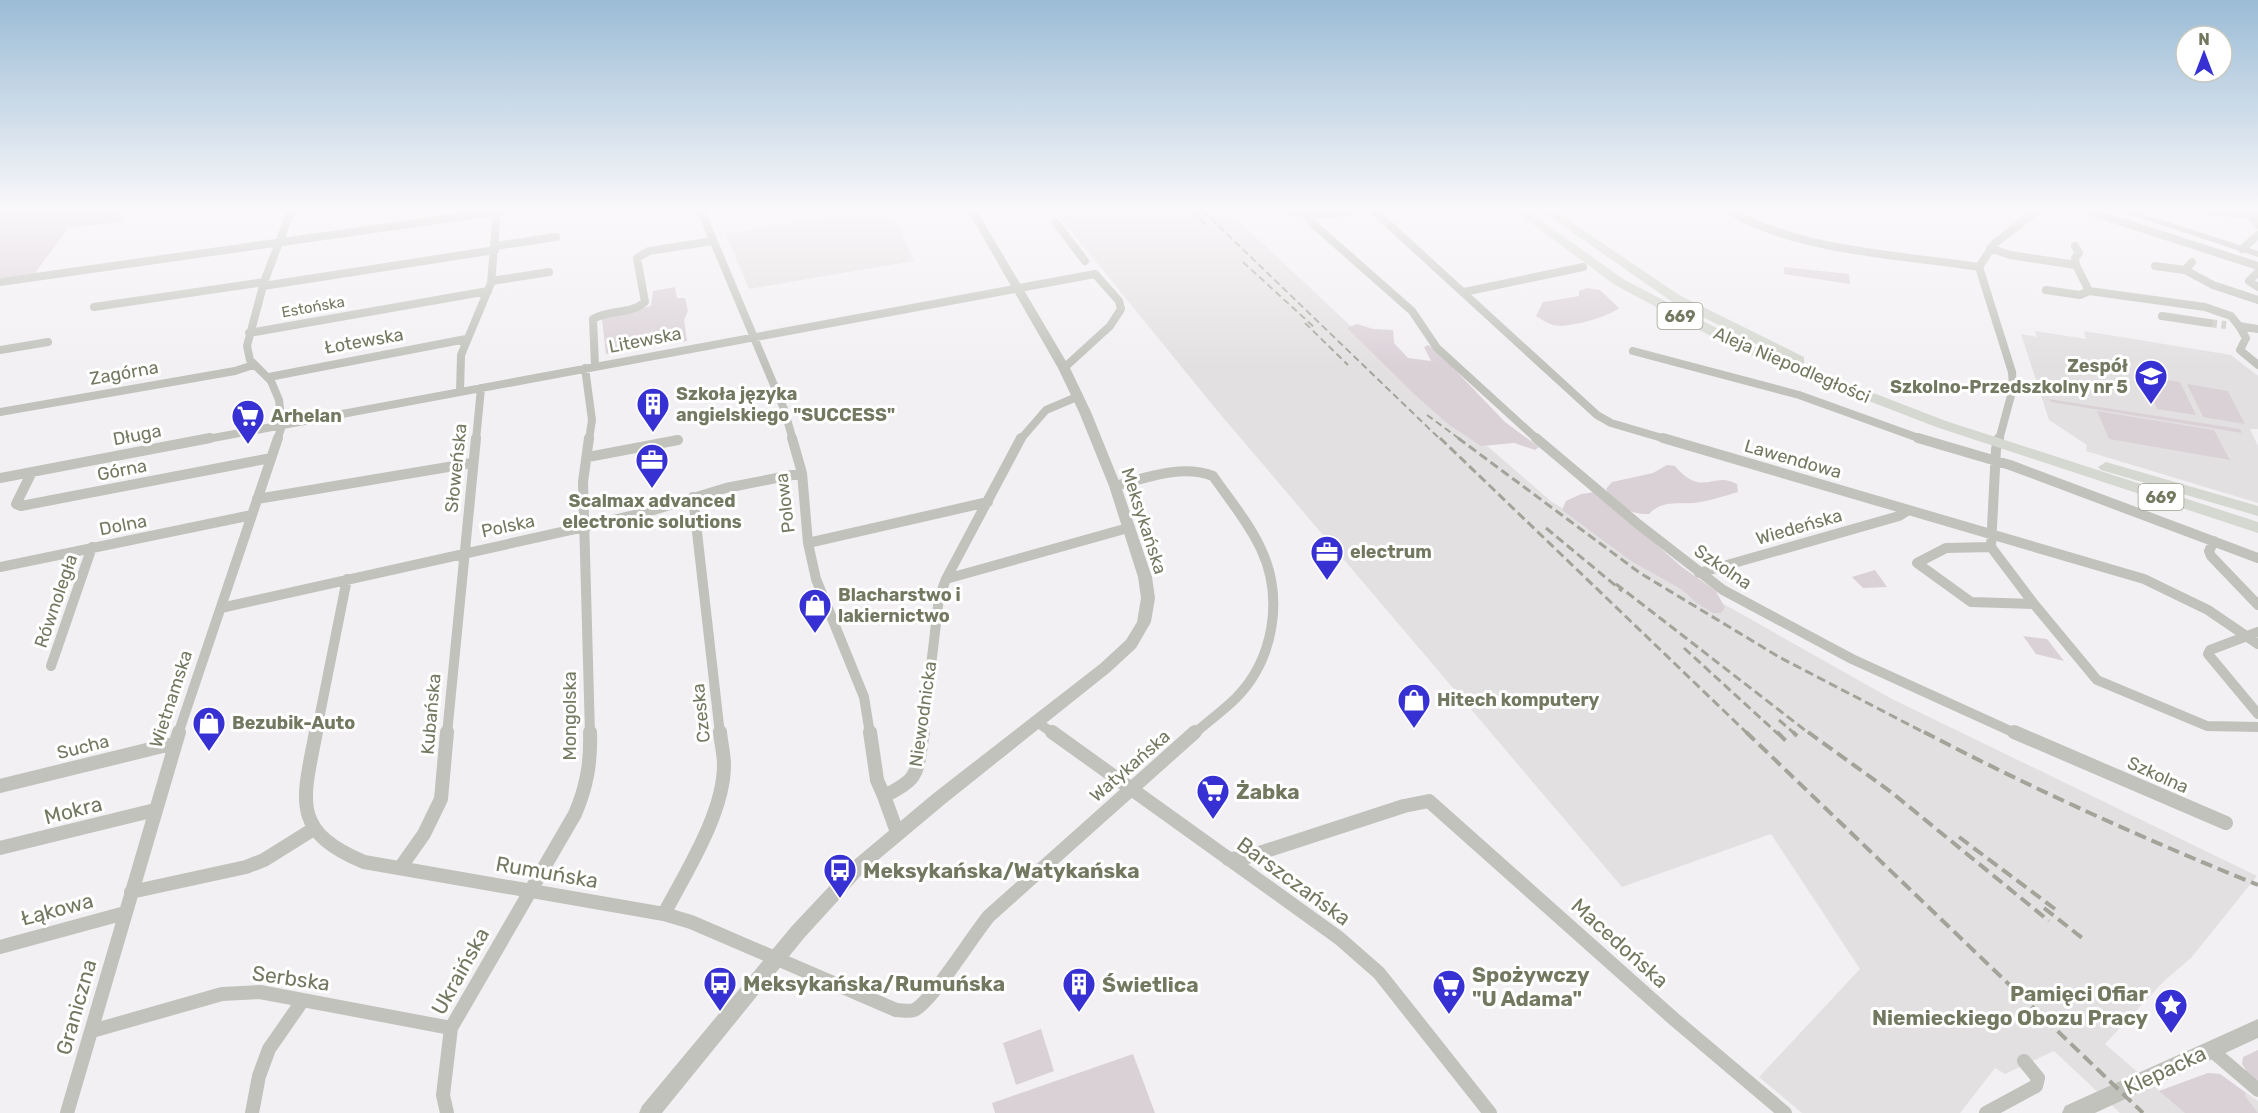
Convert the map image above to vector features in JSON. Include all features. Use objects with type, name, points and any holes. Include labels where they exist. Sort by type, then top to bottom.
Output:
[{"type":"main road","points":[[1578,263],[1694,330],[1786,370],[1856,393]]},
{"type":"main road","name":"Aleja Niepodległości","points":[[1589,263],[1649,299],[1742,347],[1856,393],[2064,465],[2258,528]]},
{"type":"main road","name":"Aleja Niepodległości","points":[[1608,263],[1712,322],[1800,361],[1947,415],[2258,518]]},
{"type":"main road","points":[[1623,263],[1675,298],[1800,361]]},
{"type":"main road","points":[[2064,465],[2146,498],[2258,535]]},
{"type":"main road","points":[[2106,467],[2258,511]]},
{"type":"street","points":[[0,282],[132,263]]},
{"type":"street","points":[[271,263],[249,333],[247,355],[253,365],[269,377],[283,411],[282,426]]},
{"type":"street","points":[[94,307],[399,263]]},
{"type":"street","points":[[460,392],[461,355],[492,281],[494,263]]},
{"type":"street","name":"Mongolska","points":[[529,890],[575,814],[586,788],[591,757],[583,482],[592,420],[590,367],[593,319],[603,313],[637,308],[645,302],[638,263]]},
{"type":"street","name":"Polowa","points":[[722,263],[784,409],[802,473],[808,543],[816,579],[864,698],[877,780],[884,796]]},
{"type":"street","name":"Meksykańska","points":[[897,832],[1105,669],[1139,633],[1147,609],[1148,598],[1144,577],[1115,486],[1079,396],[1002,263]]},
{"type":"street","name":"Szkolna","points":[[1357,263],[1412,311],[1437,348],[1496,403],[1700,573],[1753,606],[1931,697],[2226,823]]},
{"type":"street","name":"Lawendowa","points":[[1431,263],[1597,415],[1611,423],[2144,579],[2253,634],[2258,644]]},
{"type":"street","points":[[1952,263],[1979,267]]},
{"type":"street","points":[[1980,263],[1979,267],[2012,372],[2013,388],[1996,449],[1989,532],[1990,547],[2088,672],[2097,680],[2207,726],[2258,727]]},
{"type":"street","points":[[2062,263],[2076,265],[2089,291]]},
{"type":"street","points":[[2185,270],[2191,263]]},
{"type":"street","points":[[2155,266],[2185,270],[2213,285],[2258,300]]},
{"type":"street","points":[[1464,292],[1583,267]]},
{"type":"street","points":[[492,281],[549,272]]},
{"type":"street","points":[[2258,272],[2249,281],[2258,286]]},
{"type":"street","name":"Litewska","points":[[282,426],[1016,287],[1076,276],[1092,274],[1098,276],[1119,301],[1121,309],[1110,326],[1064,368]]},
{"type":"street","points":[[2046,290],[2080,295],[2089,291],[2205,307],[2231,316],[2246,338],[2240,350],[2258,365]]},
{"type":"street","name":"Estońska","points":[[249,333],[488,291]]},
{"type":"street","points":[[2162,316],[2209,322]]},
{"type":"street","points":[[2226,325],[2258,329]]},
{"type":"street","name":"Łotewska","points":[[269,377],[280,373],[466,339]]},
{"type":"street","points":[[0,350],[48,342]]},
{"type":"street","points":[[1633,351],[1799,395],[1910,436],[1995,460],[2258,558]]},
{"type":"street","name":"Zagórna","points":[[0,412],[235,371],[253,365]]},
{"type":"street","name":"Słoweńska","points":[[464,553],[481,388]]},
{"type":"street","name":"Niewodnicka","points":[[884,796],[909,783],[916,772],[926,717],[939,598],[946,579],[1023,434],[1046,410],[1079,396]]},
{"type":"street","name":"Wietnamska","points":[[125,913],[175,743],[282,426]]},
{"type":"street","name":"Długa","points":[[0,478],[282,426]]},
{"type":"street","points":[[588,457],[678,440]]},
{"type":"street","name":"Górna","points":[[32,472],[16,504],[21,506],[270,458]]},
{"type":"street","points":[[257,499],[472,463]]},
{"type":"street","name":"Watykańska","points":[[776,960],[896,1010],[914,1011],[928,1001],[969,940],[989,916],[1129,789],[1237,697],[1262,659],[1275,614],[1274,595],[1261,548],[1213,476],[1203,470],[1190,470],[1115,486]]},
{"type":"street","name":"Polska","points":[[221,608],[584,527],[647,512],[693,497],[802,473]]},
{"type":"street","name":"Czeska","points":[[664,914],[705,834],[716,804],[724,766],[693,497]]},
{"type":"street","points":[[808,543],[988,502]]},
{"type":"street","name":"Wiedeńska","points":[[1700,573],[1899,516],[1907,511]]},
{"type":"street","name":"Dolna","points":[[0,567],[252,515]]},
{"type":"street","points":[[946,579],[1128,528]]},
{"type":"street","points":[[2214,542],[2209,551],[2211,555],[2258,605]]},
{"type":"street","points":[[1990,547],[1946,548],[1917,563],[1971,602],[2034,604]]},
{"type":"street","name":"Równoległa","points":[[51,666],[92,548]]},
{"type":"street","name":"Kubańska","points":[[400,868],[424,834],[441,799],[464,553]]},
{"type":"street","points":[[131,892],[246,867],[264,860],[312,830],[304,805],[304,788],[347,579]]},
{"type":"street","points":[[2253,634],[2210,650],[2208,654],[2258,714]]},
{"type":"street","name":"Barszczańska","points":[[1037,722],[1324,926],[1379,973],[1490,1113]]},
{"type":"street","name":"Sucha","points":[[0,786],[175,743]]},
{"type":"street","points":[[649,1113],[831,895],[897,832],[884,796]]},
{"type":"street","name":"Macedońska","points":[[1228,859],[1244,858],[1404,806],[1429,801],[1675,1020],[1785,1113]]},
{"type":"street","name":"Mokra","points":[[0,848],[155,810]]},
{"type":"street","name":"Rumuńska","points":[[312,830],[343,854],[364,862],[664,914],[691,922],[776,960]]},
{"type":"street","name":"Ukraińska","points":[[447,1113],[443,1095],[451,1028],[529,890]]},
{"type":"street","name":"Łąkowa","points":[[0,946],[125,913]]},
{"type":"street","name":"Graniczna","points":[[67,1113],[125,913]]},
{"type":"street","name":"Serbska","points":[[92,1031],[222,994],[260,992],[451,1028]]},
{"type":"street","points":[[252,1113],[259,1076],[269,1049],[303,1000]]},
{"type":"street","name":"Klepacka","points":[[2072,1113],[2258,1028]]},
{"type":"street","points":[[2210,1049],[2258,1090]]},
{"type":"street","points":[[1986,1113],[2036,1086],[2038,1078],[2024,1061]]},
{"type":"shaded area","points":[[0,263],[42,263],[35,273],[0,278]]},
{"type":"shaded area","points":[[738,263],[903,263],[749,289]]},
{"type":"shaded area","points":[[1097,263],[1283,263],[1384,357],[1552,502],[1713,598],[1890,698],[2257,876],[2191,958],[2164,981],[2105,1044],[2162,1093],[2208,1073],[2220,1074],[2258,1101],[2258,1113],[2120,1113],[2054,1051],[2005,1074],[1995,1068],[1960,1113],[1802,1113],[1759,1077],[1860,969],[1771,834],[1622,887],[1215,408]]},
{"type":"shaded area","points":[[1784,267],[1849,274],[1850,284],[1784,274]]},
{"type":"shaded area","points":[[675,287],[677,298],[685,298],[688,311],[684,320],[687,341],[606,354],[602,319],[651,306],[653,291]]},
{"type":"shaded area","points":[[1587,288],[1600,290],[1619,308],[1577,324],[1559,326],[1536,316],[1543,302],[1579,296],[1579,291]]},
{"type":"shaded area","points":[[1357,324],[1373,329],[1393,330],[1394,343],[1408,358],[1431,361],[1424,347],[1428,345],[1436,350],[1505,422],[1539,447],[1535,450],[1514,443],[1481,446],[1448,424],[1347,328]]},
{"type":"shaded area","name":"Zespół Szkolno-Przedszkolny nr 5","points":[[2035,331],[2086,339],[2084,331],[2231,355],[2258,376],[2258,429],[2250,429],[2258,446],[2258,503],[2086,451],[2087,445],[2049,420],[2021,334],[2037,337]]},
{"type":"shaded area","points":[[2143,376],[2180,382],[2196,415],[2157,409]]},
{"type":"shaded area","points":[[2187,384],[2228,391],[2245,424],[2203,417]]},
{"type":"shaded area","points":[[2049,399],[2240,429],[2242,433],[2051,402]]},
{"type":"shaded area","points":[[2097,411],[2214,430],[2230,460],[2109,439]]},
{"type":"shaded area","points":[[1667,465],[1675,466],[1693,481],[1701,483],[1721,480],[1737,484],[1738,492],[1695,503],[1665,505],[1649,514],[1642,514],[1619,505],[1606,489],[1612,482],[1653,473]]},
{"type":"shaded area","points":[[1596,492],[1682,567],[1716,591],[1725,608],[1721,613],[1713,613],[1681,589],[1631,561],[1562,510],[1566,501],[1581,494]]},
{"type":"shaded area","points":[[1875,570],[1887,587],[1863,588],[1852,577]]},
{"type":"shaded area","points":[[2023,636],[2047,639],[2064,661],[2036,654]]},
{"type":"shaded area","points":[[1041,1029],[1054,1071],[1016,1085],[1003,1043]]},
{"type":"shaded area","points":[[2258,1050],[2258,1084],[2241,1070],[2246,1070],[2242,1064],[2243,1057]]},
{"type":"shaded area","points":[[1133,1054],[1155,1113],[995,1113],[992,1103]]},
{"type":"shaded area","points":[[2208,1073],[2220,1074],[2246,1093],[2245,1096],[2258,1113],[2185,1113],[2159,1091]]},
{"type":"tunnel","points":[[2209,323],[2226,325]]},
{"type":"railway","points":[[1244,263],[1314,327]]},
{"type":"railway","points":[[1257,263],[1441,440]]},
{"type":"railway","points":[[1305,323],[1348,365]]},
{"type":"railway","points":[[1427,415],[1461,440]]},
{"type":"railway","points":[[1440,438],[1748,734]]},
{"type":"railway","points":[[1458,438],[1640,573],[1779,657],[1927,734]]},
{"type":"railway","points":[[1546,528],[1622,591]]},
{"type":"railway","points":[[1616,584],[1810,734]]},
{"type":"railway","points":[[1684,648],[1778,734]]},
{"type":"railway","points":[[1779,720],[1795,734]]},
{"type":"railway","points":[[1746,732],[2143,1113]]},
{"type":"railway","points":[[1777,732],[1786,741]]},
{"type":"railway","points":[[1808,732],[1891,792],[2049,921]]},
{"type":"railway","points":[[1924,732],[2089,813],[2258,885]]},
{"type":"railway","points":[[1959,837],[2055,909]]},
{"type":"railway","points":[[2044,908],[2086,941]]},
{"type":"place","name":"Zespół Szkolno-Przedszkolny nr 5","points":[[2151,405]]},
{"type":"place","name":"Szkoła języka angielskiego \"SUCCESS\"","points":[[653,433]]},
{"type":"place","name":"Arhelan","points":[[248,445]]},
{"type":"place","name":"Scalmax advanced electronic solutions","points":[[652,489]]},
{"type":"place","name":"electrum","points":[[1327,581]]},
{"type":"place","name":"Blacharstwo i lakiernictwo","points":[[815,634]]},
{"type":"place","name":"Hitech komputery","points":[[1414,729]]},
{"type":"place","name":"Bezubik-Auto","points":[[209,752]]},
{"type":"place","name":"Żabka","points":[[1213,820]]},
{"type":"place","name":"Meksykańska/Watykańska","points":[[840,899]]},
{"type":"place","name":"Meksykańska/Rumuńska","points":[[720,1012]]},
{"type":"place","name":"Świetlica","points":[[1079,1013]]},
{"type":"place","name":"Spożywczy \"U Adama\"","points":[[1449,1015]]},
{"type":"place","name":"Pamięci Ofiar Niemieckiego Obozu Pracy","points":[[2171,1034]]}]
